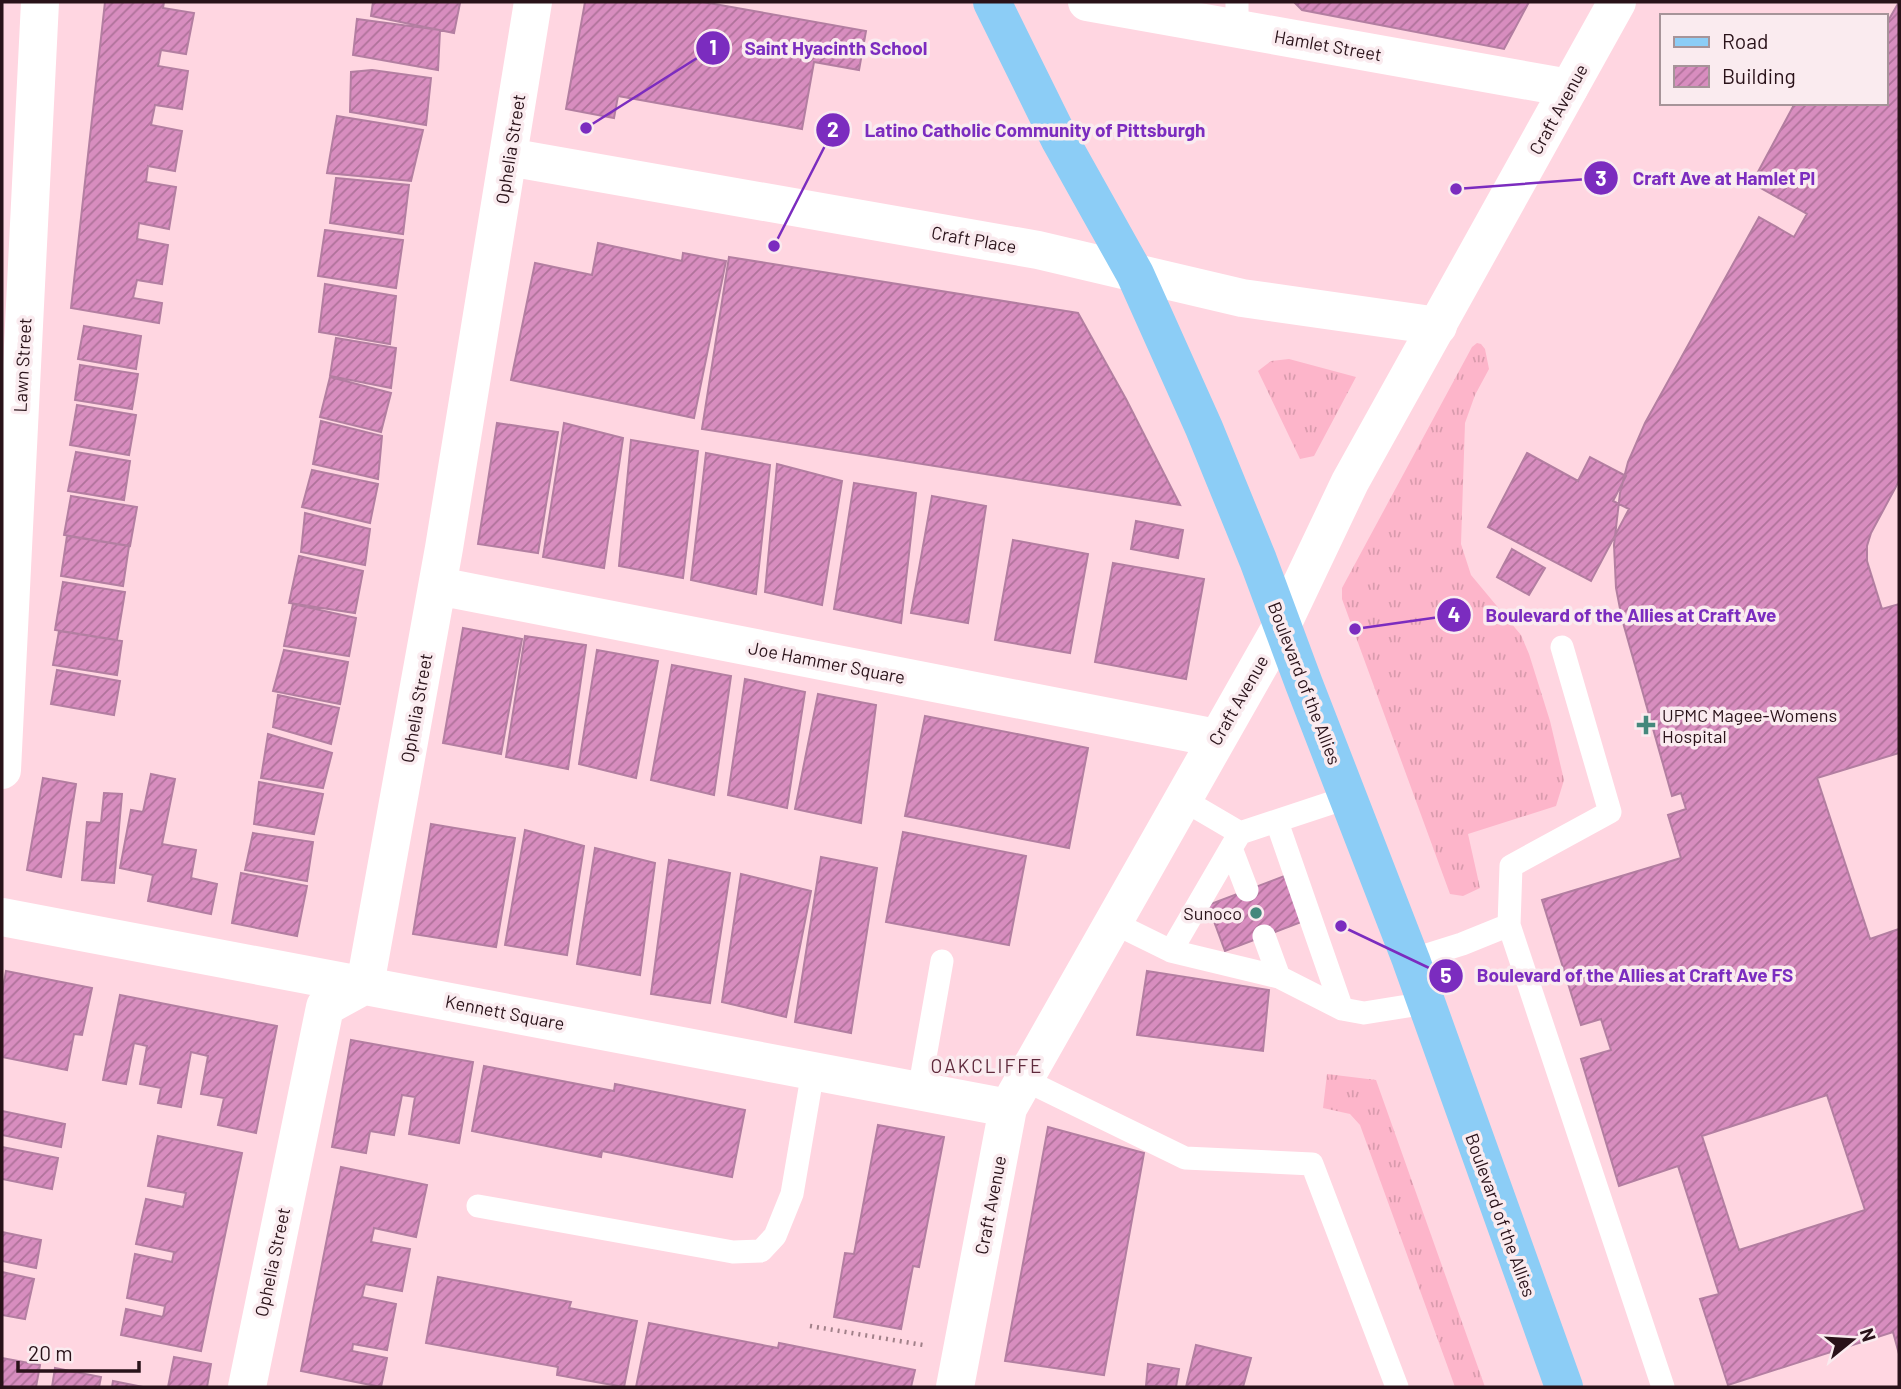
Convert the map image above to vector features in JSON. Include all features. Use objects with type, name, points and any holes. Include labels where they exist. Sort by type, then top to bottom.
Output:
[{"type":"main road","name":"Boulevard of the Allies","points":[[992,2],[1060,140],[1135,274],[1209,440],[1411,960],[1564,1387]]},
{"type":"street","name":"Lawn Street","points":[[2,770],[40,2]]},
{"type":"street","name":"Ophelia Street","points":[[247,1387],[325,1007],[365,985],[438,586],[533,2]]},
{"type":"street","name":"Hamlet Street","points":[[1087,2],[1237,15],[1569,88]]},
{"type":"street","name":"Craft Avenue","points":[[956,1387],[1016,1094],[1282,625],[1350,482],[1617,2]]},
{"type":"street","name":"Craft Place","points":[[508,157],[1038,250],[1242,298],[1438,326]]},
{"type":"street","name":"Joe Hammer Square","points":[[438,586],[1216,738]]},
{"type":"street","name":"Kennett Square","points":[[2,918],[919,1091],[1016,1094]]},
{"type":"lane","points":[[1562,648],[1610,812],[1511,866],[1509,925],[1663,1387]]},
{"type":"lane","points":[[1171,951],[1235,840],[1349,797]]},
{"type":"lane","points":[[1182,799],[1235,840],[1247,890]]},
{"type":"lane","points":[[1277,822],[1342,1009]]},
{"type":"lane","points":[[1112,922],[1171,951],[1279,977],[1342,1009],[1364,1013],[1426,1003]]},
{"type":"lane","points":[[1411,960],[1509,925]]},
{"type":"lane","points":[[1264,936],[1279,977]]},
{"type":"lane","points":[[919,1091],[942,961]]},
{"type":"lane","points":[[478,1206],[733,1252],[761,1251],[775,1236],[792,1194],[813,1071]]},
{"type":"lane","points":[[1016,1094],[1185,1158],[1312,1164],[1397,1387]]},
{"type":"path","points":[[810,1326],[927,1345]]},
{"type":"green space","points":[[1477,343],[1485,349],[1489,369],[1475,395],[1465,423],[1461,544],[1471,575],[1521,635],[1550,721],[1564,780],[1556,806],[1468,834],[1480,888],[1463,896],[1450,894],[1342,599],[1342,588],[1472,347]]},
{"type":"green space","points":[[1289,359],[1356,377],[1314,456],[1300,459],[1258,371],[1271,361]]},
{"type":"green space","points":[[1327,1074],[1376,1080],[1485,1387],[1455,1387],[1360,1125],[1350,1114],[1323,1108]]},
{"type":"building","points":[[105,2],[164,2],[163,8],[194,13],[186,54],[161,50],[158,66],[188,71],[182,109],[155,105],[151,125],[182,131],[175,171],[148,166],[146,182],[176,187],[169,229],[139,223],[137,239],[168,245],[162,284],[137,280],[133,298],[162,303],[159,323],[71,308]]},
{"type":"building","points":[[373,2],[460,3],[454,33],[371,16]]},
{"type":"building","points":[[585,2],[703,2],[866,31],[859,70],[814,62],[802,129],[618,96],[614,118],[566,109]]},
{"type":"building","points":[[1294,2],[1529,2],[1504,49],[1302,10]]},
{"type":"building","points":[[1899,2],[1899,481],[1871,533],[1867,546],[1867,561],[1882,609],[1899,604],[1899,753],[1817,778],[1870,939],[1899,929],[1899,1354],[1893,1332],[1728,1385],[1700,1299],[1719,1294],[1678,1166],[1619,1186],[1581,1059],[1611,1050],[1601,1019],[1581,1025],[1542,900],[1681,858],[1668,815],[1686,809],[1681,793],[1672,796],[1622,619],[1616,588],[1614,545],[1620,493],[1628,462],[1645,423],[1759,217],[1794,237],[1807,214],[1752,183],[1794,105],[1887,105],[1887,23]],"holes":[[[1827,1095],[1865,1210],[1739,1250],[1702,1136]]]},
{"type":"building","points":[[357,19],[440,30],[438,70],[353,55]]},
{"type":"building","points":[[372,70],[431,78],[426,125],[350,112],[351,72]]},
{"type":"building","points":[[337,116],[423,130],[411,181],[327,173]]},
{"type":"building","points":[[336,178],[409,185],[403,234],[330,223]]},
{"type":"building","points":[[325,230],[403,240],[396,288],[318,276]]},
{"type":"building","points":[[598,243],[682,261],[683,253],[726,261],[694,418],[511,380],[535,263],[592,275]]},
{"type":"building","points":[[729,257],[1078,313],[1180,505],[702,429]]},
{"type":"building","points":[[325,284],[396,296],[390,344],[319,332]]},
{"type":"building","points":[[84,326],[141,336],[136,369],[78,359]]},
{"type":"building","points":[[336,338],[396,348],[391,388],[330,376]]},
{"type":"building","points":[[80,365],[138,374],[132,409],[75,400]]},
{"type":"building","points":[[330,377],[391,393],[381,432],[320,417]]},
{"type":"building","points":[[77,405],[136,415],[129,455],[70,445]]},
{"type":"building","points":[[321,421],[382,436],[378,479],[313,464]]},
{"type":"building","points":[[497,423],[558,432],[538,553],[478,544]]},
{"type":"building","points":[[564,423],[623,438],[604,568],[543,557]]},
{"type":"building","points":[[631,440],[698,451],[683,578],[619,566]]},
{"type":"building","points":[[76,452],[130,461],[124,500],[68,491]]},
{"type":"building","points":[[706,453],[770,465],[756,594],[691,580]]},
{"type":"building","points":[[1527,453],[1578,481],[1590,457],[1626,476],[1613,501],[1629,509],[1591,581],[1488,527]]},
{"type":"building","points":[[777,464],[842,481],[822,605],[765,592]]},
{"type":"building","points":[[312,470],[378,484],[370,523],[302,507]]},
{"type":"building","points":[[854,483],[916,493],[901,623],[834,609]]},
{"type":"building","points":[[71,496],[137,507],[130,546],[64,535]]},
{"type":"building","points":[[932,496],[986,506],[968,623],[911,613]]},
{"type":"building","points":[[305,513],[370,529],[365,565],[301,552]]},
{"type":"building","points":[[1136,521],[1183,530],[1178,558],[1131,549]]},
{"type":"building","points":[[67,536],[129,546],[123,586],[61,576]]},
{"type":"building","points":[[1013,540],[1088,554],[1070,653],[995,640]]},
{"type":"building","points":[[1512,549],[1545,568],[1529,595],[1497,577]]},
{"type":"building","points":[[299,556],[363,571],[355,613],[289,603]]},
{"type":"building","points":[[1113,563],[1204,579],[1186,679],[1095,662]]},
{"type":"building","points":[[63,582],[125,592],[117,640],[55,630]]},
{"type":"building","points":[[293,604],[356,618],[349,656],[284,646]]},
{"type":"building","points":[[463,628],[522,639],[501,754],[443,743]]},
{"type":"building","points":[[59,631],[122,641],[117,675],[53,665]]},
{"type":"building","points":[[525,636],[586,645],[568,769],[506,757]]},
{"type":"building","points":[[284,650],[348,662],[340,704],[273,691]]},
{"type":"building","points":[[597,650],[658,661],[636,778],[579,764]]},
{"type":"building","points":[[672,665],[731,676],[714,795],[651,780]]},
{"type":"building","points":[[57,670],[120,681],[114,715],[51,704]]},
{"type":"building","points":[[745,679],[805,692],[787,808],[728,795]]},
{"type":"building","points":[[818,694],[876,705],[861,823],[795,809]]},
{"type":"building","points":[[278,695],[339,708],[331,744],[273,727]]},
{"type":"building","points":[[925,716],[1088,748],[1069,848],[905,816]]},
{"type":"building","points":[[268,734],[332,753],[323,788],[261,778]]},
{"type":"building","points":[[151,774],[175,779],[162,844],[196,850],[191,878],[217,884],[211,914],[148,901],[153,875],[120,868],[131,810],[143,812]]},
{"type":"building","points":[[43,778],[76,784],[61,877],[27,870]]},
{"type":"building","points":[[259,782],[323,794],[314,834],[254,824]]},
{"type":"building","points":[[104,793],[122,794],[114,883],[82,880],[87,822],[101,823]]},
{"type":"building","points":[[431,824],[515,838],[496,947],[413,934]]},
{"type":"building","points":[[525,830],[584,846],[567,955],[505,945]]},
{"type":"building","points":[[903,832],[1026,856],[1009,945],[886,922]]},
{"type":"building","points":[[253,833],[313,842],[307,881],[245,870]]},
{"type":"building","points":[[595,848],[655,863],[640,975],[577,964]]},
{"type":"building","points":[[821,857],[877,868],[851,1033],[795,1022]]},
{"type":"building","points":[[669,860],[730,873],[710,1003],[651,994]]},
{"type":"building","points":[[241,873],[307,886],[297,936],[232,923]]},
{"type":"building","points":[[741,874],[811,891],[786,1017],[722,1002]]},
{"type":"building","name":"Sunoco","points":[[1287,875],[1304,921],[1225,951],[1208,905]]},
{"type":"building","points":[[6,971],[92,988],[82,1035],[74,1034],[67,1070],[2,1057],[2,993]]},
{"type":"building","points":[[1147,971],[1269,990],[1263,1051],[1137,1035]]},
{"type":"building","points":[[120,995],[277,1026],[256,1133],[218,1125],[224,1098],[201,1094],[208,1056],[191,1052],[181,1107],[158,1103],[161,1088],[140,1084],[147,1046],[134,1043],[126,1084],[103,1080]]},
{"type":"building","points":[[351,1040],[473,1062],[459,1143],[409,1134],[415,1097],[402,1095],[394,1135],[370,1131],[366,1153],[332,1147]]},
{"type":"building","points":[[484,1066],[614,1091],[615,1084],[745,1110],[732,1177],[602,1151],[601,1157],[472,1131]]},
{"type":"building","points":[[2,1111],[65,1124],[61,1147],[2,1135]]},
{"type":"building","points":[[878,1125],[944,1137],[919,1267],[913,1266],[901,1329],[834,1317],[845,1253],[854,1254]]},
{"type":"building","points":[[1048,1127],[1144,1153],[1104,1375],[1005,1361]]},
{"type":"building","points":[[158,1136],[242,1153],[201,1351],[121,1335],[126,1309],[163,1317],[165,1306],[127,1298],[135,1254],[172,1262],[174,1252],[136,1244],[146,1199],[183,1207],[186,1193],[148,1186]]},
{"type":"building","points":[[2,1147],[58,1158],[52,1189],[2,1179]]},
{"type":"building","points":[[341,1167],[427,1185],[416,1237],[374,1228],[371,1242],[410,1249],[402,1291],[365,1284],[362,1297],[396,1304],[387,1350],[353,1344],[352,1351],[387,1358],[381,1387],[301,1371]]},
{"type":"building","points":[[2,1232],[41,1240],[36,1268],[2,1261]]},
{"type":"building","points":[[2,1272],[34,1279],[25,1319],[2,1315]]},
{"type":"building","points":[[438,1277],[571,1302],[569,1308],[637,1321],[624,1387],[557,1375],[558,1367],[426,1343]]},
{"type":"building","points":[[649,1323],[778,1348],[779,1343],[915,1370],[911,1387],[636,1387]]},
{"type":"building","points":[[1196,1345],[1251,1358],[1243,1387],[1186,1387]]},
{"type":"building","points":[[174,1357],[211,1364],[207,1387],[168,1387]]},
{"type":"building","points":[[2,1358],[40,1365],[36,1387],[2,1387]]},
{"type":"building","points":[[1148,1364],[1179,1369],[1176,1387],[1146,1386]]},
{"type":"building","points":[[55,1368],[101,1377],[99,1387],[52,1387]]},
{"type":"building","points":[[113,1381],[143,1387],[112,1387]]},
{"type":"place","name":"Saint Hyacinth School","points":[[586,128]]},
{"type":"place","name":"Craft Ave at Hamlet Pl","points":[[1456,189]]},
{"type":"place","name":"Latino Catholic Community of Pittsburgh","points":[[774,246]]},
{"type":"place","name":"Boulevard of the Allies at Craft Ave","points":[[1355,629]]},
{"type":"place","name":"UPMC Magee-Womens Hospital","points":[[1646,725]]},
{"type":"place","name":"Sunoco","points":[[1256,913]]},
{"type":"place","name":"Boulevard of the Allies at Craft Ave FS","points":[[1341,926]]},
{"type":"district","name":"OAKCLIFFE","points":[[987,1065]]}]
